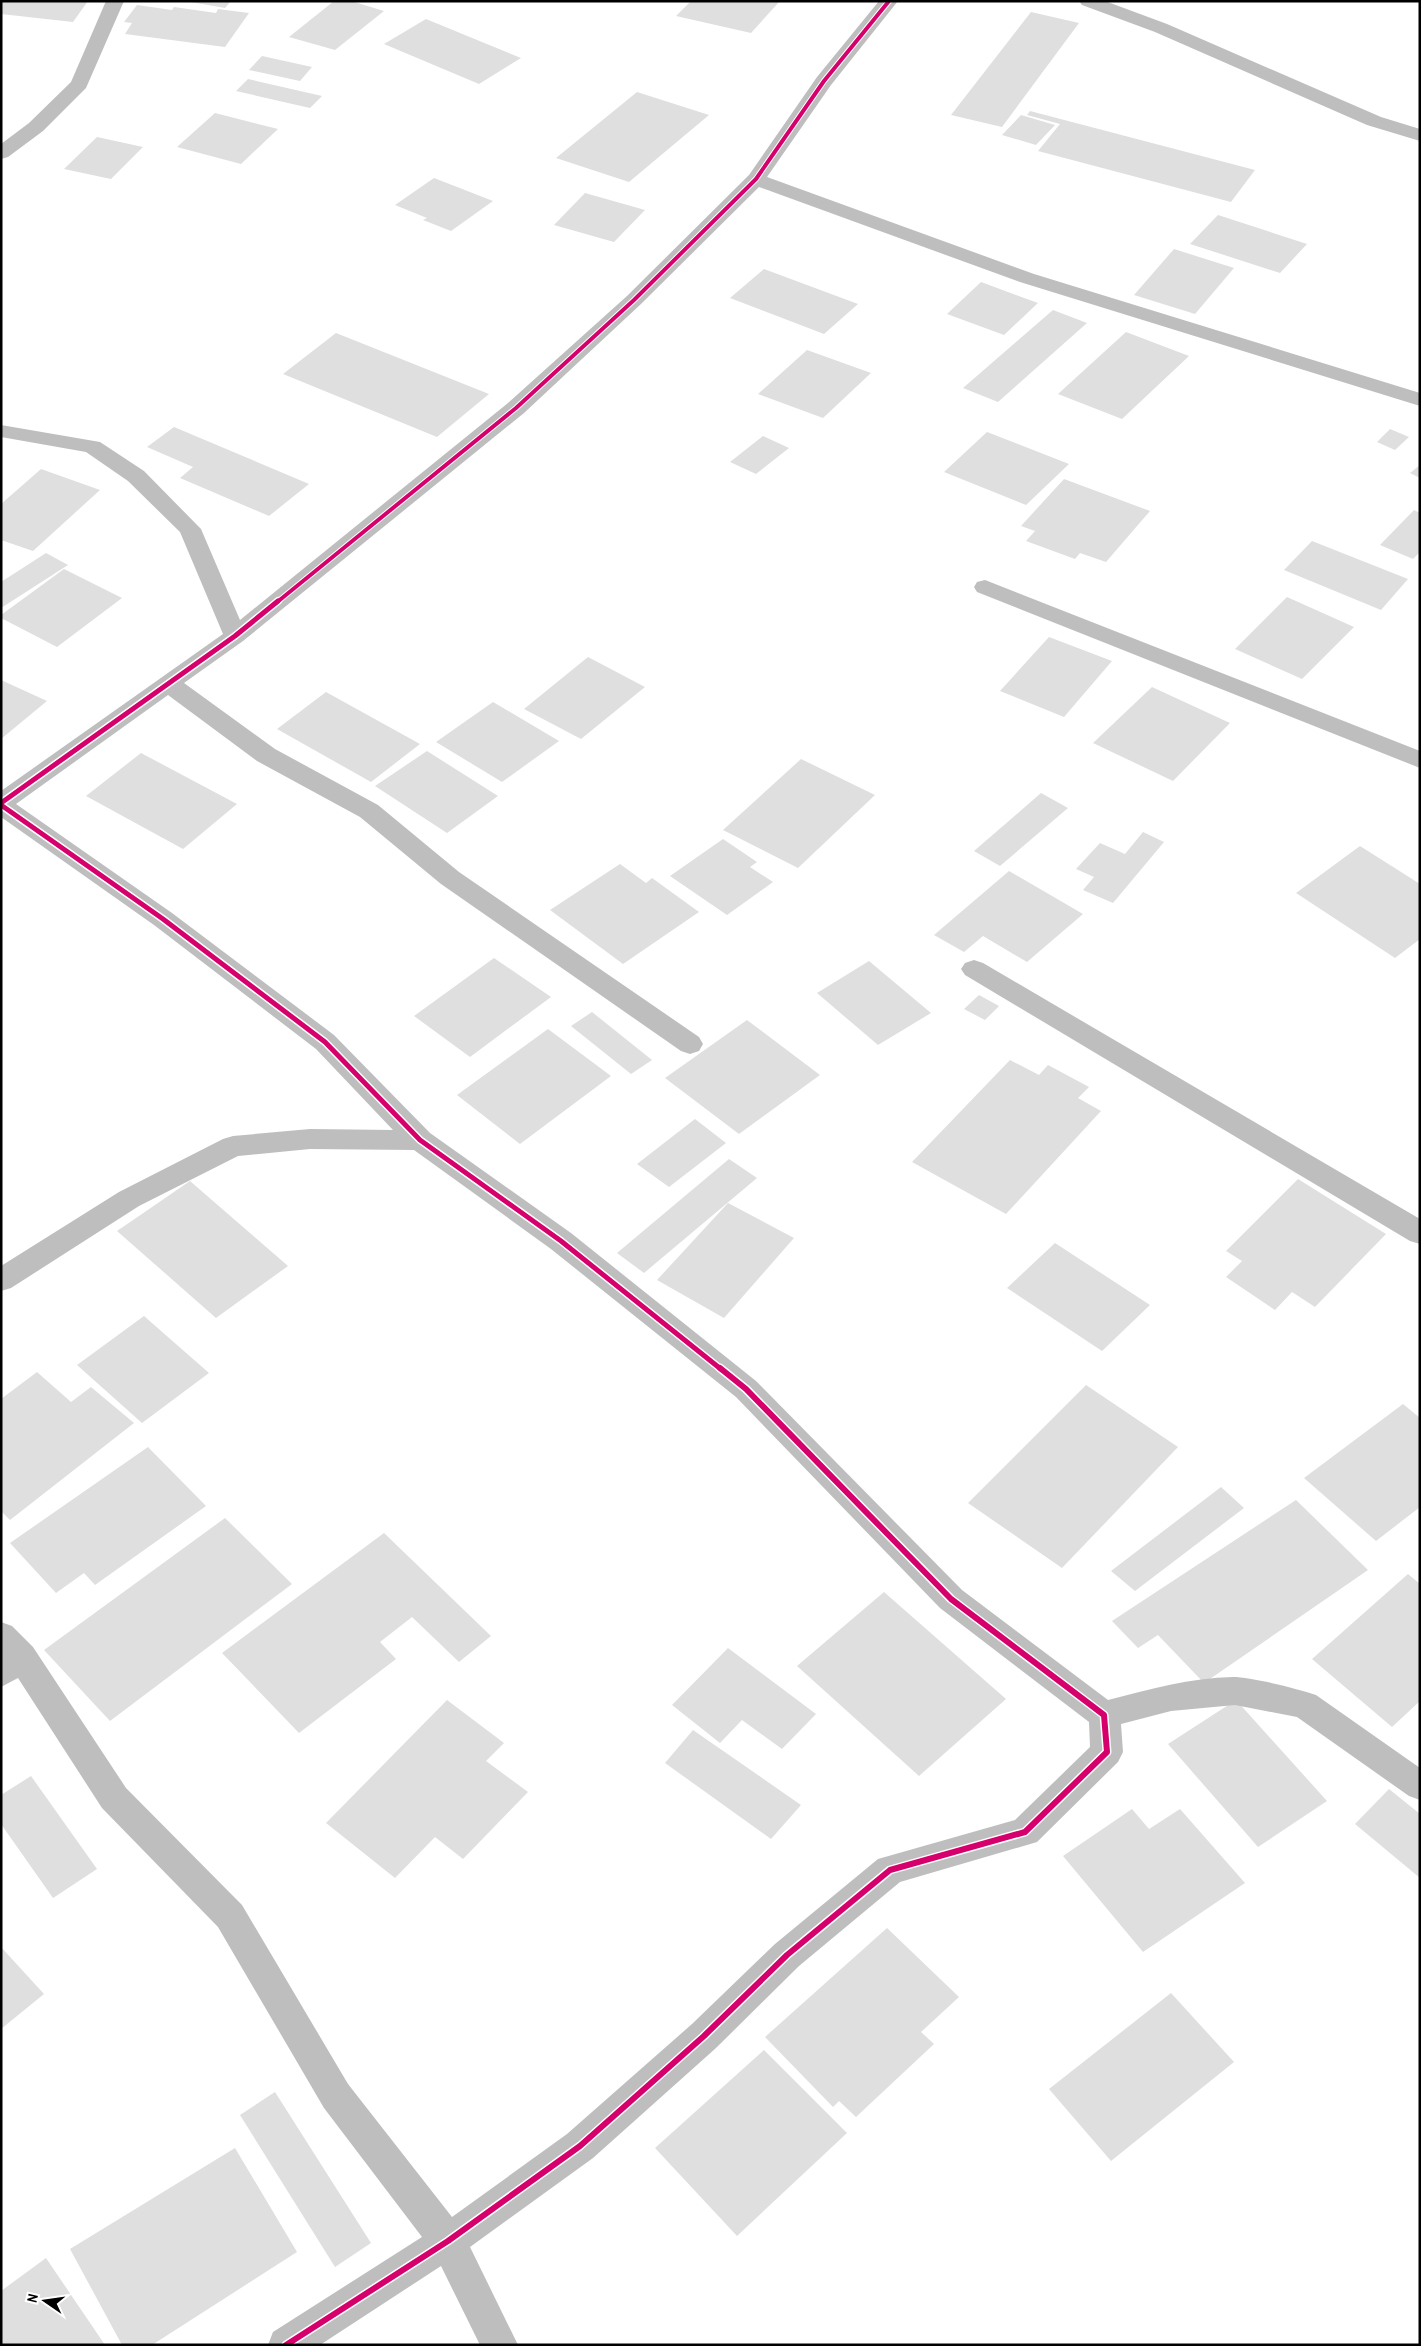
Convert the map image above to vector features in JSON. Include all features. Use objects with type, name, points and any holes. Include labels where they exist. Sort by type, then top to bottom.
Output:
[{"type":"street","points":[[1,153],[36,127],[79,84],[96,41],[115,1]]},
{"type":"street","points":[[286,2345],[448,2241],[580,2146],[704,2036],[787,1955],[890,1870],[1025,1832],[1106,1752],[1104,1715],[950,1599],[746,1389],[561,1241],[420,1140],[325,1042],[163,919],[1,804],[235,636],[516,408],[634,300],[756,179],[824,81],[889,1]]},
{"type":"street","points":[[1088,1],[1161,28],[1374,121],[1420,135]]},
{"type":"street","points":[[756,179],[1027,278],[1420,400]]},
{"type":"street","points":[[1,431],[92,447],[136,476],[190,529],[235,636]]},
{"type":"street","points":[[985,587],[1420,760]]},
{"type":"street","points":[[168,683],[266,755],[369,811],[450,878],[690,1044]]},
{"type":"street","points":[[974,969],[1420,1233]]},
{"type":"street","points":[[1,1280],[130,1199],[233,1146],[310,1139],[420,1140]]},
{"type":"street","points":[[8,1655],[114,1798],[230,1916],[336,2096],[448,2241],[500,2345]]},
{"type":"street","points":[[1104,1715],[1172,1697],[1235,1691],[1304,1705],[1420,1786]]},
{"type":"building","points":[[1,1],[88,1],[73,22],[1,14]]},
{"type":"building","points":[[185,1],[231,1],[225,8]]},
{"type":"building","points":[[334,1],[351,1],[384,11],[335,50],[289,37]]},
{"type":"building","points":[[691,1],[780,1],[751,33],[676,16]]},
{"type":"building","points":[[137,5],[172,10],[174,7],[216,13],[218,9],[249,13],[225,47],[125,34],[132,23],[124,22]]},
{"type":"building","points":[[1031,12],[1079,23],[1002,127],[951,115]]},
{"type":"building","points":[[426,19],[521,58],[479,84],[384,44]]},
{"type":"building","points":[[262,56],[312,67],[300,81],[249,70]]},
{"type":"building","points":[[248,79],[322,96],[310,108],[236,91]]},
{"type":"building","points":[[637,92],[709,115],[629,182],[556,158]]},
{"type":"building","points":[[1030,111],[1255,170],[1231,202],[1038,151],[1060,124],[1027,115]]},
{"type":"building","points":[[215,113],[278,129],[241,164],[177,147]]},
{"type":"building","points":[[1021,115],[1055,125],[1036,145],[1002,135]]},
{"type":"building","points":[[97,137],[143,147],[111,179],[64,169]]},
{"type":"building","points":[[434,178],[493,201],[451,231],[423,220],[427,218],[395,205]]},
{"type":"building","points":[[585,193],[645,210],[614,242],[554,225]]},
{"type":"building","points":[[1218,215],[1307,244],[1280,273],[1190,244]]},
{"type":"building","points":[[1174,249],[1234,268],[1195,314],[1134,295]]},
{"type":"building","points":[[764,269],[858,304],[824,334],[730,298]]},
{"type":"building","points":[[981,282],[1038,303],[1004,335],[947,314]]},
{"type":"building","points":[[1053,310],[1087,323],[998,402],[963,388]]},
{"type":"building","points":[[1126,332],[1189,356],[1122,419],[1058,394]]},
{"type":"building","points":[[336,333],[489,394],[437,437],[283,374]]},
{"type":"building","points":[[807,350],[871,373],[823,418],[758,394]]},
{"type":"building","points":[[174,427],[309,484],[269,516],[180,478],[193,467],[147,447]]},
{"type":"building","points":[[1390,429],[1409,437],[1395,450],[1377,442]]},
{"type":"building","points":[[987,432],[1069,464],[1026,505],[944,472]]},
{"type":"building","points":[[763,436],[789,448],[756,474],[730,462]]},
{"type":"building","points":[[1420,465],[1420,478],[1410,473]]},
{"type":"building","points":[[41,469],[100,490],[33,551],[1,540],[1,504]]},
{"type":"building","points":[[1064,479],[1150,511],[1106,562],[1080,553],[1075,559],[1026,541],[1035,531],[1021,526]]},
{"type":"building","points":[[1414,510],[1420,513],[1420,552],[1413,559],[1380,545]]},
{"type":"building","points":[[1312,541],[1408,579],[1381,610],[1284,570]]},
{"type":"building","points":[[46,553],[68,565],[1,608],[1,582]]},
{"type":"building","points":[[64,569],[122,598],[57,647],[1,618],[1,615]]},
{"type":"building","points":[[1287,597],[1354,627],[1302,679],[1235,649]]},
{"type":"building","points":[[1049,637],[1112,661],[1064,717],[1000,691]]},
{"type":"building","points":[[588,657],[645,687],[581,739],[524,709]]},
{"type":"building","points":[[1,680],[47,701],[1,739]]},
{"type":"building","points":[[1152,687],[1230,723],[1173,781],[1093,743]]},
{"type":"building","points":[[326,692],[420,744],[371,782],[277,729]]},
{"type":"building","points":[[493,702],[559,741],[502,782],[436,742]]},
{"type":"building","points":[[427,751],[498,796],[447,833],[375,786]]},
{"type":"building","points":[[141,753],[237,804],[183,849],[86,796]]},
{"type":"building","points":[[801,759],[875,795],[798,868],[723,830]]},
{"type":"building","points":[[1041,793],[1068,808],[1000,866],[974,851]]},
{"type":"building","points":[[1143,832],[1164,842],[1113,903],[1083,890],[1094,877],[1076,869],[1100,843],[1125,854]]},
{"type":"building","points":[[723,839],[757,862],[750,867],[773,882],[727,915],[670,876]]},
{"type":"building","points":[[1360,846],[1420,884],[1420,939],[1395,958],[1296,893]]},
{"type":"building","points":[[620,864],[646,883],[652,878],[699,912],[623,964],[550,910]]},
{"type":"building","points":[[1009,871],[1083,914],[1027,962],[983,936],[964,952],[934,935]]},
{"type":"building","points":[[494,958],[551,997],[470,1057],[414,1016]]},
{"type":"building","points":[[869,961],[931,1013],[878,1045],[817,993]]},
{"type":"building","points":[[979,995],[999,1006],[985,1020],[964,1009]]},
{"type":"building","points":[[592,1012],[652,1060],[631,1074],[571,1026]]},
{"type":"building","points":[[747,1020],[820,1075],[739,1134],[665,1078]]},
{"type":"building","points":[[548,1029],[611,1076],[520,1144],[457,1095]]},
{"type":"building","points":[[1010,1060],[1039,1075],[1048,1065],[1089,1087],[1078,1098],[1101,1111],[1006,1214],[912,1162]]},
{"type":"building","points":[[695,1119],[726,1143],[669,1187],[637,1164]]},
{"type":"building","points":[[729,1159],[757,1178],[644,1273],[617,1253]]},
{"type":"building","points":[[1298,1179],[1386,1234],[1315,1307],[1292,1292],[1275,1310],[1226,1277],[1242,1261],[1226,1251]]},
{"type":"building","points":[[190,1181],[288,1266],[216,1318],[117,1231]]},
{"type":"building","points":[[728,1203],[794,1238],[724,1318],[657,1280]]},
{"type":"building","points":[[1055,1243],[1150,1305],[1102,1351],[1007,1288]]},
{"type":"building","points":[[144,1316],[209,1373],[142,1423],[77,1365]]},
{"type":"building","points":[[37,1372],[71,1402],[91,1387],[134,1423],[10,1520],[1,1511],[1,1399]]},
{"type":"building","points":[[1086,1385],[1178,1447],[1062,1568],[968,1503]]},
{"type":"building","points":[[1403,1404],[1420,1418],[1420,1507],[1376,1541],[1304,1478]]},
{"type":"building","points":[[148,1447],[206,1506],[95,1585],[84,1573],[56,1593],[10,1543]]},
{"type":"building","points":[[1221,1487],[1244,1508],[1135,1591],[1111,1571]]},
{"type":"building","points":[[1296,1500],[1368,1570],[1204,1683],[1158,1635],[1138,1648],[1112,1621]]},
{"type":"building","points":[[225,1518],[292,1584],[110,1721],[44,1650]]},
{"type":"building","points":[[384,1533],[491,1636],[459,1662],[412,1617],[380,1642],[396,1659],[299,1733],[222,1653]]},
{"type":"building","points":[[1408,1574],[1420,1584],[1420,1701],[1392,1727],[1312,1659]]},
{"type":"building","points":[[884,1592],[1006,1699],[919,1776],[797,1666]]},
{"type":"building","points":[[728,1648],[816,1714],[782,1749],[742,1720],[720,1743],[672,1705]]},
{"type":"building","points":[[447,1700],[504,1743],[486,1761],[528,1792],[463,1859],[435,1837],[395,1878],[326,1823]]},
{"type":"building","points":[[1236,1700],[1327,1801],[1258,1847],[1168,1744]]},
{"type":"building","points":[[693,1730],[801,1805],[771,1839],[665,1763]]},
{"type":"building","points":[[31,1776],[97,1869],[53,1898],[1,1824],[1,1795]]},
{"type":"building","points":[[1389,1789],[1420,1814],[1420,1878],[1355,1824]]},
{"type":"building","points":[[1132,1809],[1149,1829],[1180,1809],[1245,1883],[1143,1952],[1063,1856]]},
{"type":"building","points":[[887,1928],[959,1997],[921,2032],[934,2044],[856,2117],[839,2101],[833,2107],[765,2037]]},
{"type":"building","points":[[1,1947],[44,1994],[1,2029]]},
{"type":"building","points":[[1171,1993],[1234,2062],[1111,2161],[1049,2089]]},
{"type":"building","points":[[764,2050],[847,2133],[737,2236],[655,2148]]},
{"type":"building","points":[[275,2092],[371,2243],[335,2267],[240,2115]]},
{"type":"building","points":[[235,2148],[297,2252],[152,2345],[122,2345],[70,2249]]},
{"type":"building","points":[[46,2258],[105,2345],[1,2345],[1,2291]]},
{"type":"cycle path","points":[[1,803],[235,636],[516,408],[634,300],[756,179],[824,81],[889,1]]},
{"type":"cycle path","points":[[1,805],[163,919],[325,1042],[420,1140],[561,1241],[746,1389],[951,1599],[1104,1715],[1107,1752],[1025,1832],[890,1870],[787,1955],[704,2036],[580,2146],[448,2241],[286,2345]]}]
